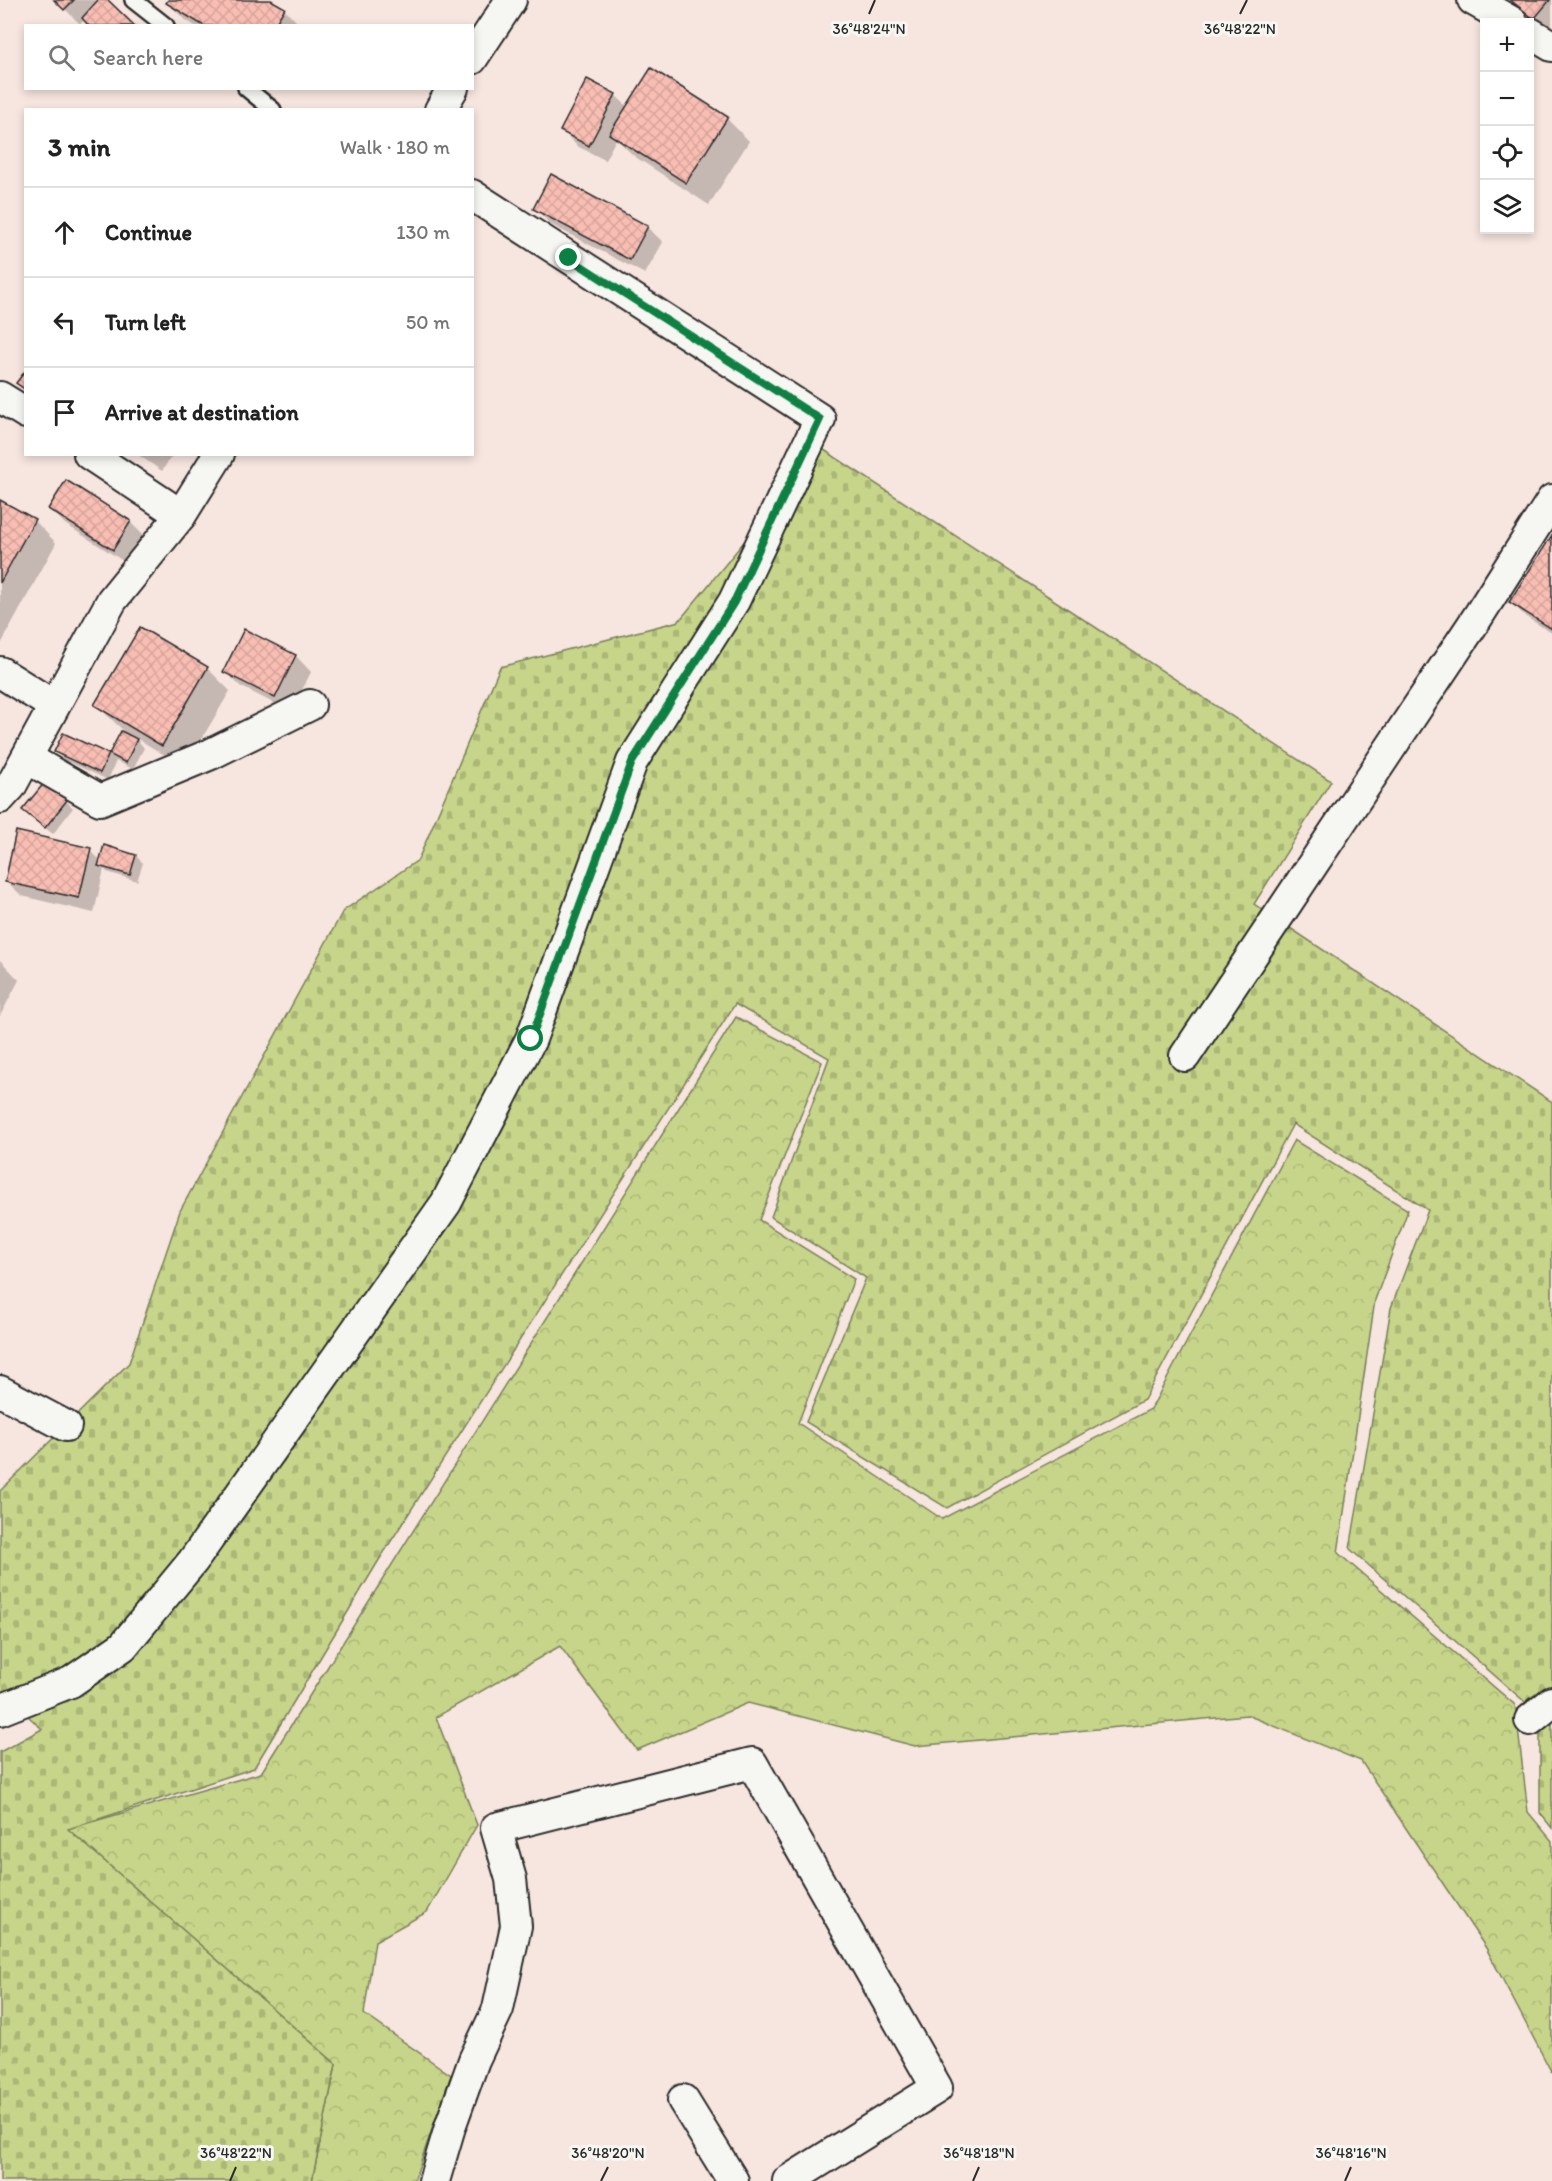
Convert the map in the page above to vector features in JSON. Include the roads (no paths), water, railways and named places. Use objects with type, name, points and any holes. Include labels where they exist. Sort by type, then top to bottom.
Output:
[{"type":"street","points":[[474,56],[511,0]]},
{"type":"street","points":[[1473,0],[1505,18]]},
{"type":"street","points":[[1534,35],[1552,46]]},
{"type":"street","points":[[441,108],[452,90]]},
{"type":"street","points":[[0,1710],[71,1682],[123,1647],[193,1561],[446,1203],[531,1039],[632,762],[734,602],[820,419],[474,196]]},
{"type":"street","points":[[0,397],[24,412]]},
{"type":"street","points":[[92,456],[181,515]]},
{"type":"street","points":[[0,798],[11,786],[27,758],[112,600],[181,515],[218,456]]},
{"type":"street","points":[[1185,1056],[1470,628],[1552,500]]},
{"type":"street","points":[[0,672],[54,705]]},
{"type":"street","points":[[27,758],[100,800],[211,754],[310,705]]},
{"type":"street","points":[[0,1391],[66,1426]]},
{"type":"street","points":[[434,2181],[474,2060],[498,2009],[516,1926],[511,1879],[496,1828],[752,1763],[937,2088],[788,2181]]},
{"type":"street","points":[[683,2100],[733,2181]]},
{"type":"lane","points":[[133,0],[163,24]]},
{"type":"lane","points":[[248,90],[271,108]]}]
